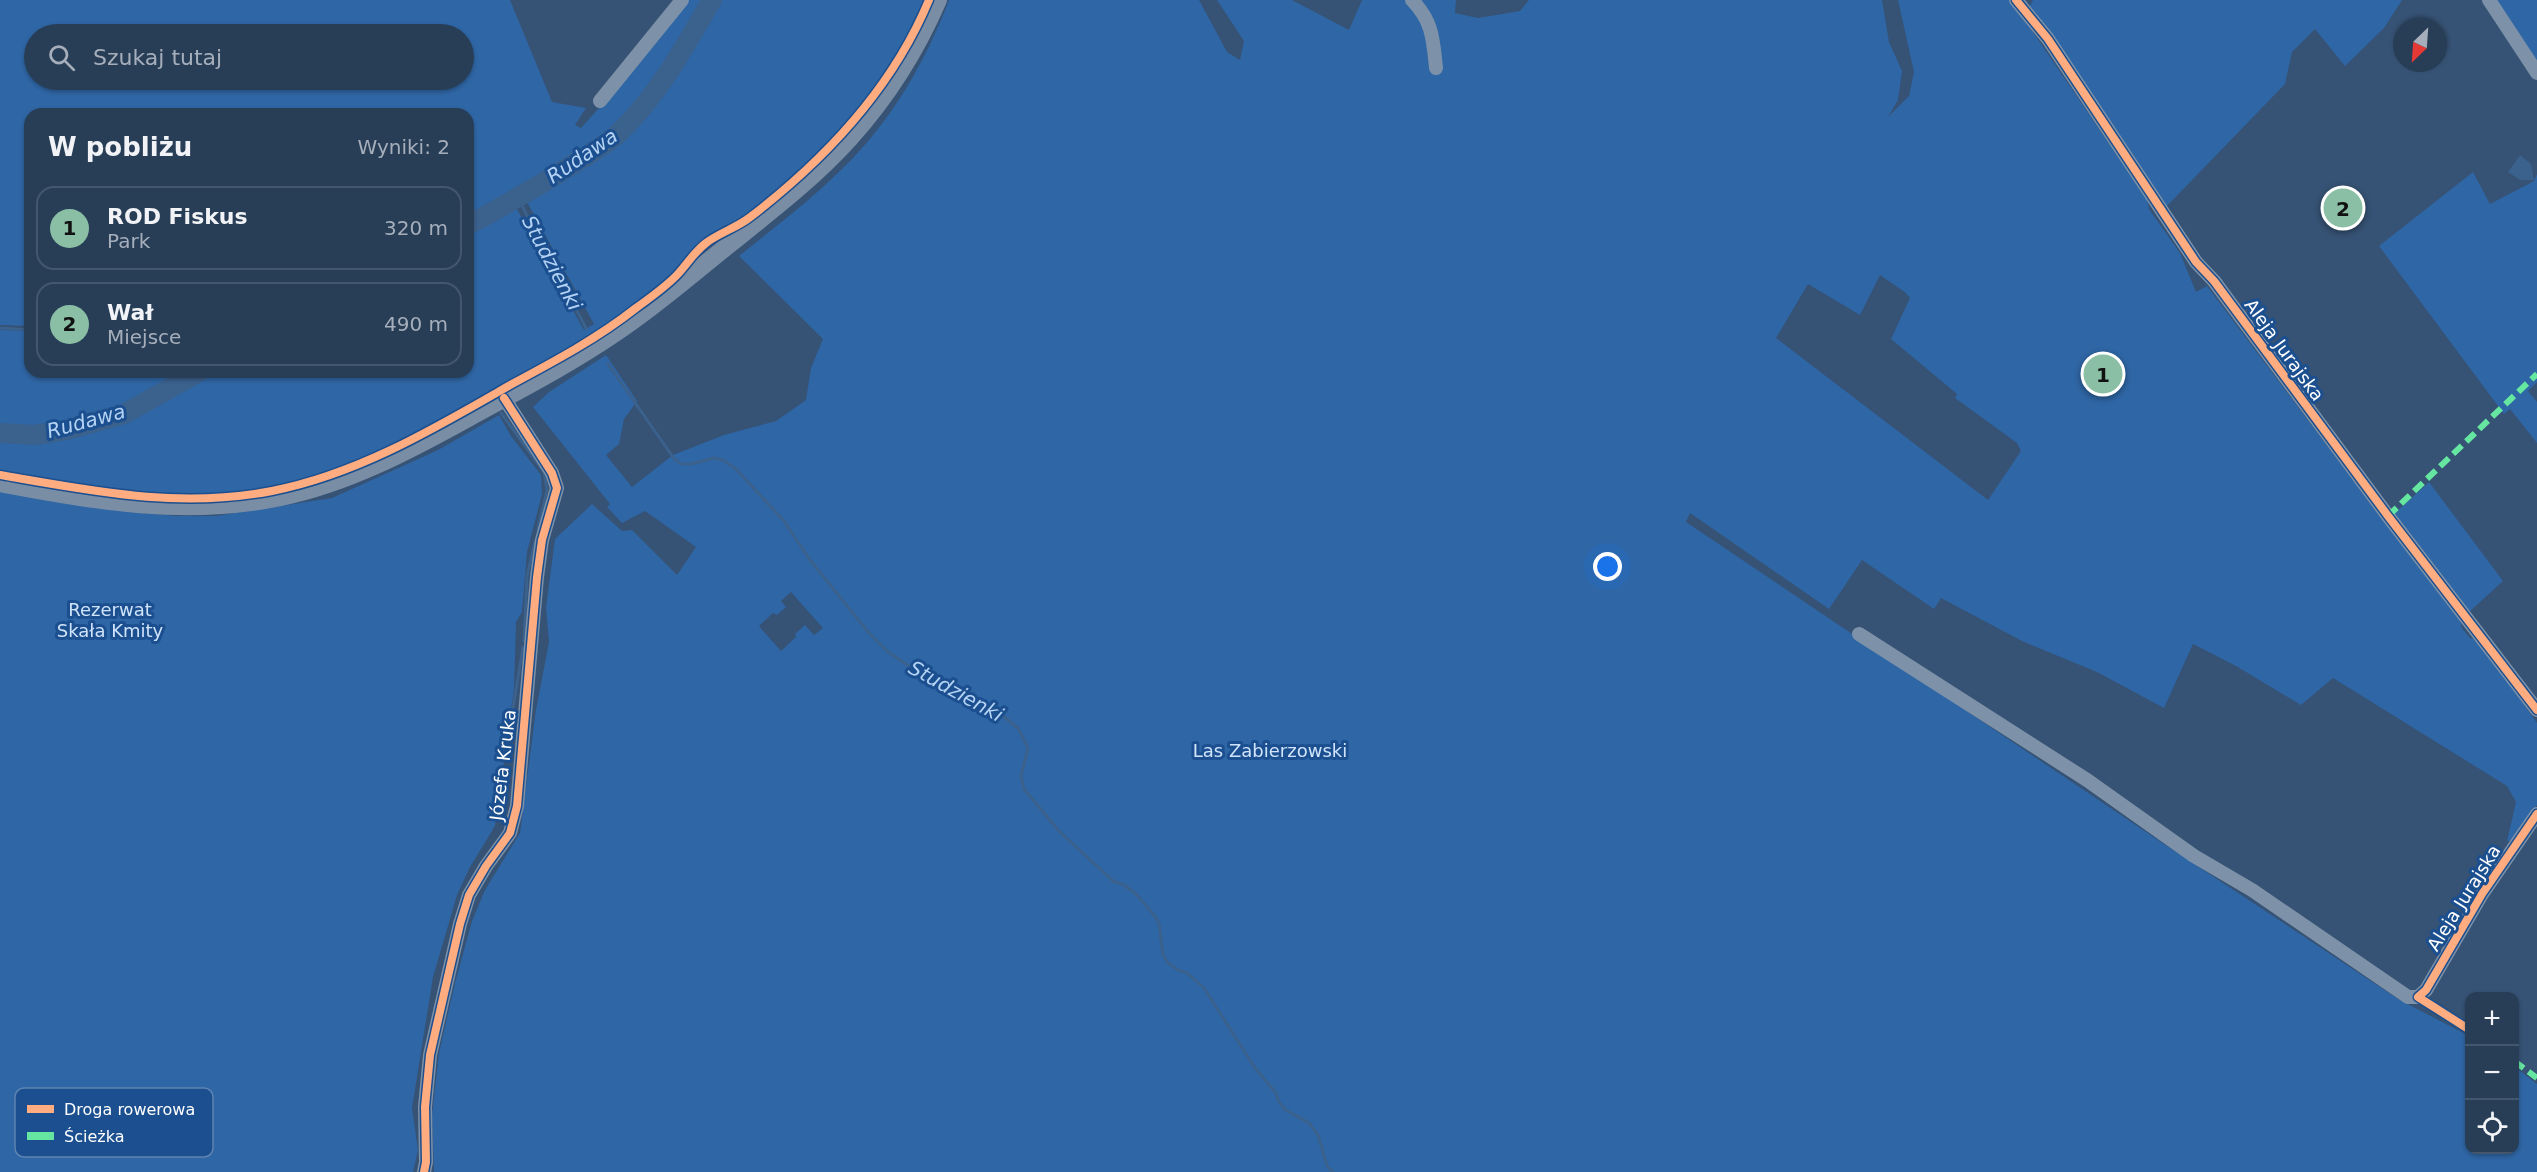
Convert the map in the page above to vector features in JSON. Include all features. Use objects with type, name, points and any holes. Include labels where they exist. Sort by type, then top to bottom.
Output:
[{"type":"main road","points":[[0,483],[105,501],[156,507],[216,506],[273,498],[319,487],[378,465],[591,349],[627,326],[742,234],[825,164],[860,127],[895,81],[920,38],[938,0]]},
{"type":"street","points":[[600,100],[682,0]]},
{"type":"street","points":[[1412,0],[1428,19],[1433,35],[1436,68]]},
{"type":"street","name":"Aleja Jurajska","points":[[2016,0],[2048,39],[2196,262],[2214,281],[2388,516],[2537,711]]},
{"type":"street","points":[[2489,0],[2537,73]]},
{"type":"street","name":"Józefa Kruka","points":[[424,1172],[426,1162],[425,1107],[430,1055],[460,924],[469,895],[510,833],[517,806],[537,577],[542,540],[557,488],[547,464],[504,398]]},
{"type":"street","name":"Aleja Jurajska","points":[[1859,634],[2087,780],[2194,856],[2252,890],[2408,997],[2418,997],[2426,990],[2482,894],[2537,814]]},
{"type":"green space","points":[[0,0],[510,0],[552,102],[586,108],[575,125],[581,128],[609,97],[685,0],[926,0],[894,63],[874,92],[827,147],[802,172],[741,220],[702,241],[660,288],[579,344],[439,422],[398,443],[317,475],[233,494],[187,497],[121,493],[0,472],[0,330],[24,331],[24,378],[474,378],[474,108],[24,108],[24,326],[0,325]],"holes":[[[527,202],[594,324],[584,330],[517,209]]]},
{"type":"green space","name":"Las Zabierzowski","points":[[949,0],[1199,0],[1227,52],[1240,60],[1244,41],[1217,0],[1292,0],[1349,30],[1362,0],[1456,0],[1455,13],[1478,18],[1520,11],[1529,0],[1882,0],[1889,42],[1902,71],[1898,100],[1888,117],[1909,96],[1914,72],[1898,0],[2011,0],[2147,199],[2149,209],[2180,253],[2196,292],[2207,286],[2392,532],[2462,620],[2461,627],[2470,638],[2478,639],[2537,723],[2537,805],[2516,840],[2507,841],[2516,802],[2507,786],[2333,678],[2301,705],[2236,666],[2193,644],[2164,708],[2097,672],[2022,641],[1941,598],[1934,609],[1862,560],[1829,609],[1690,513],[1686,522],[2398,999],[2465,1034],[2465,1154],[2519,1154],[2519,1070],[2537,1084],[2537,1172],[434,1172],[432,1115],[439,1053],[455,983],[472,921],[485,890],[520,833],[536,710],[549,642],[546,608],[555,539],[592,504],[622,531],[632,530],[677,575],[696,547],[645,511],[622,523],[607,507],[610,504],[533,407],[549,392],[606,355],[637,401],[624,419],[619,444],[606,455],[632,487],[673,455],[724,435],[776,421],[806,400],[811,368],[823,339],[739,256],[793,213],[861,149],[906,89],[930,45]],"holes":[[[1880,275],[1910,298],[1891,339],[1957,394],[1955,398],[2017,443],[2021,451],[1988,500],[1776,338],[1808,284],[1860,315]],[[791,592],[823,628],[814,635],[805,625],[781,651],[759,626],[773,613],[777,615],[786,607],[781,601]]]},
{"type":"green space","points":[[2033,0],[2402,0],[2384,28],[2345,66],[2315,29],[2292,52],[2285,84],[2165,208],[2028,10]]},
{"type":"green space","points":[[2495,0],[2537,0],[2537,63]]},
{"type":"green space","points":[[2473,172],[2490,204],[2534,181],[2537,174],[2537,382],[2528,391],[2537,402],[2537,443],[2510,409],[2504,414],[2379,246]]},
{"type":"green space","name":"Rezerwat Skała Kmity","points":[[499,415],[511,436],[541,475],[542,494],[527,552],[522,612],[516,622],[514,689],[495,826],[470,867],[457,895],[433,977],[412,1108],[418,1150],[413,1172],[0,1172],[0,491],[131,512],[177,516],[216,516],[332,498],[438,450]]},
{"type":"green space","points":[[2429,482],[2503,581],[2467,614],[2393,515]]},
{"type":"shaded area","points":[[2520,155],[2531,164],[2534,180],[2520,180],[2508,172]]},
{"type":"waterway","name":"Rudawa","points":[[474,222],[588,155],[620,132],[659,86],[712,0]]},
{"type":"waterway","name":"Studzienki","points":[[518,198],[586,328]]},
{"type":"waterway","points":[[0,328],[24,330]]},
{"type":"waterway","name":"Studzienki","points":[[608,364],[675,460],[682,464],[691,464],[714,458],[723,460],[736,469],[784,521],[810,560],[869,633],[887,651],[926,678],[993,708],[1018,728],[1028,748],[1021,776],[1024,789],[1059,831],[1113,881],[1124,885],[1136,894],[1155,916],[1159,923],[1163,955],[1168,963],[1187,973],[1204,988],[1255,1068],[1276,1093],[1279,1102],[1286,1110],[1309,1123],[1318,1135],[1327,1166],[1333,1172]]},
{"type":"waterway","name":"Rudawa","points":[[0,433],[34,435],[66,430],[124,414],[188,378]]},
{"type":"waterway","points":[[501,413],[544,472],[547,490],[538,529]]},
{"type":"waterway","points":[[524,641],[527,576],[535,541]]},
{"type":"waterway","points":[[509,733],[523,647]]},
{"type":"marked path","points":[[2388,516],[2537,374]]},
{"type":"marked path","points":[[2519,1065],[2537,1078]]},
{"type":"cycle path","points":[[0,475],[136,496],[169,498],[237,496],[304,483],[336,473],[397,447],[560,358],[607,329],[667,285],[706,243],[744,222],[777,196],[830,147],[876,93],[914,33],[929,0]]},
{"type":"cycle path","points":[[2016,0],[2048,39],[2196,262],[2214,281],[2388,516],[2537,710]]},
{"type":"cycle path","points":[[424,1172],[426,1162],[425,1107],[430,1055],[460,924],[469,895],[486,866],[510,833],[517,806],[537,577],[542,540],[557,488],[552,473],[504,398]]},
{"type":"cycle path","points":[[2465,1027],[2418,997],[2426,990],[2482,894],[2537,814]]},
{"type":"place","name":"Wał","points":[[2343,208]]},
{"type":"place","name":"ROD Fiskus","points":[[2103,374]]}]
